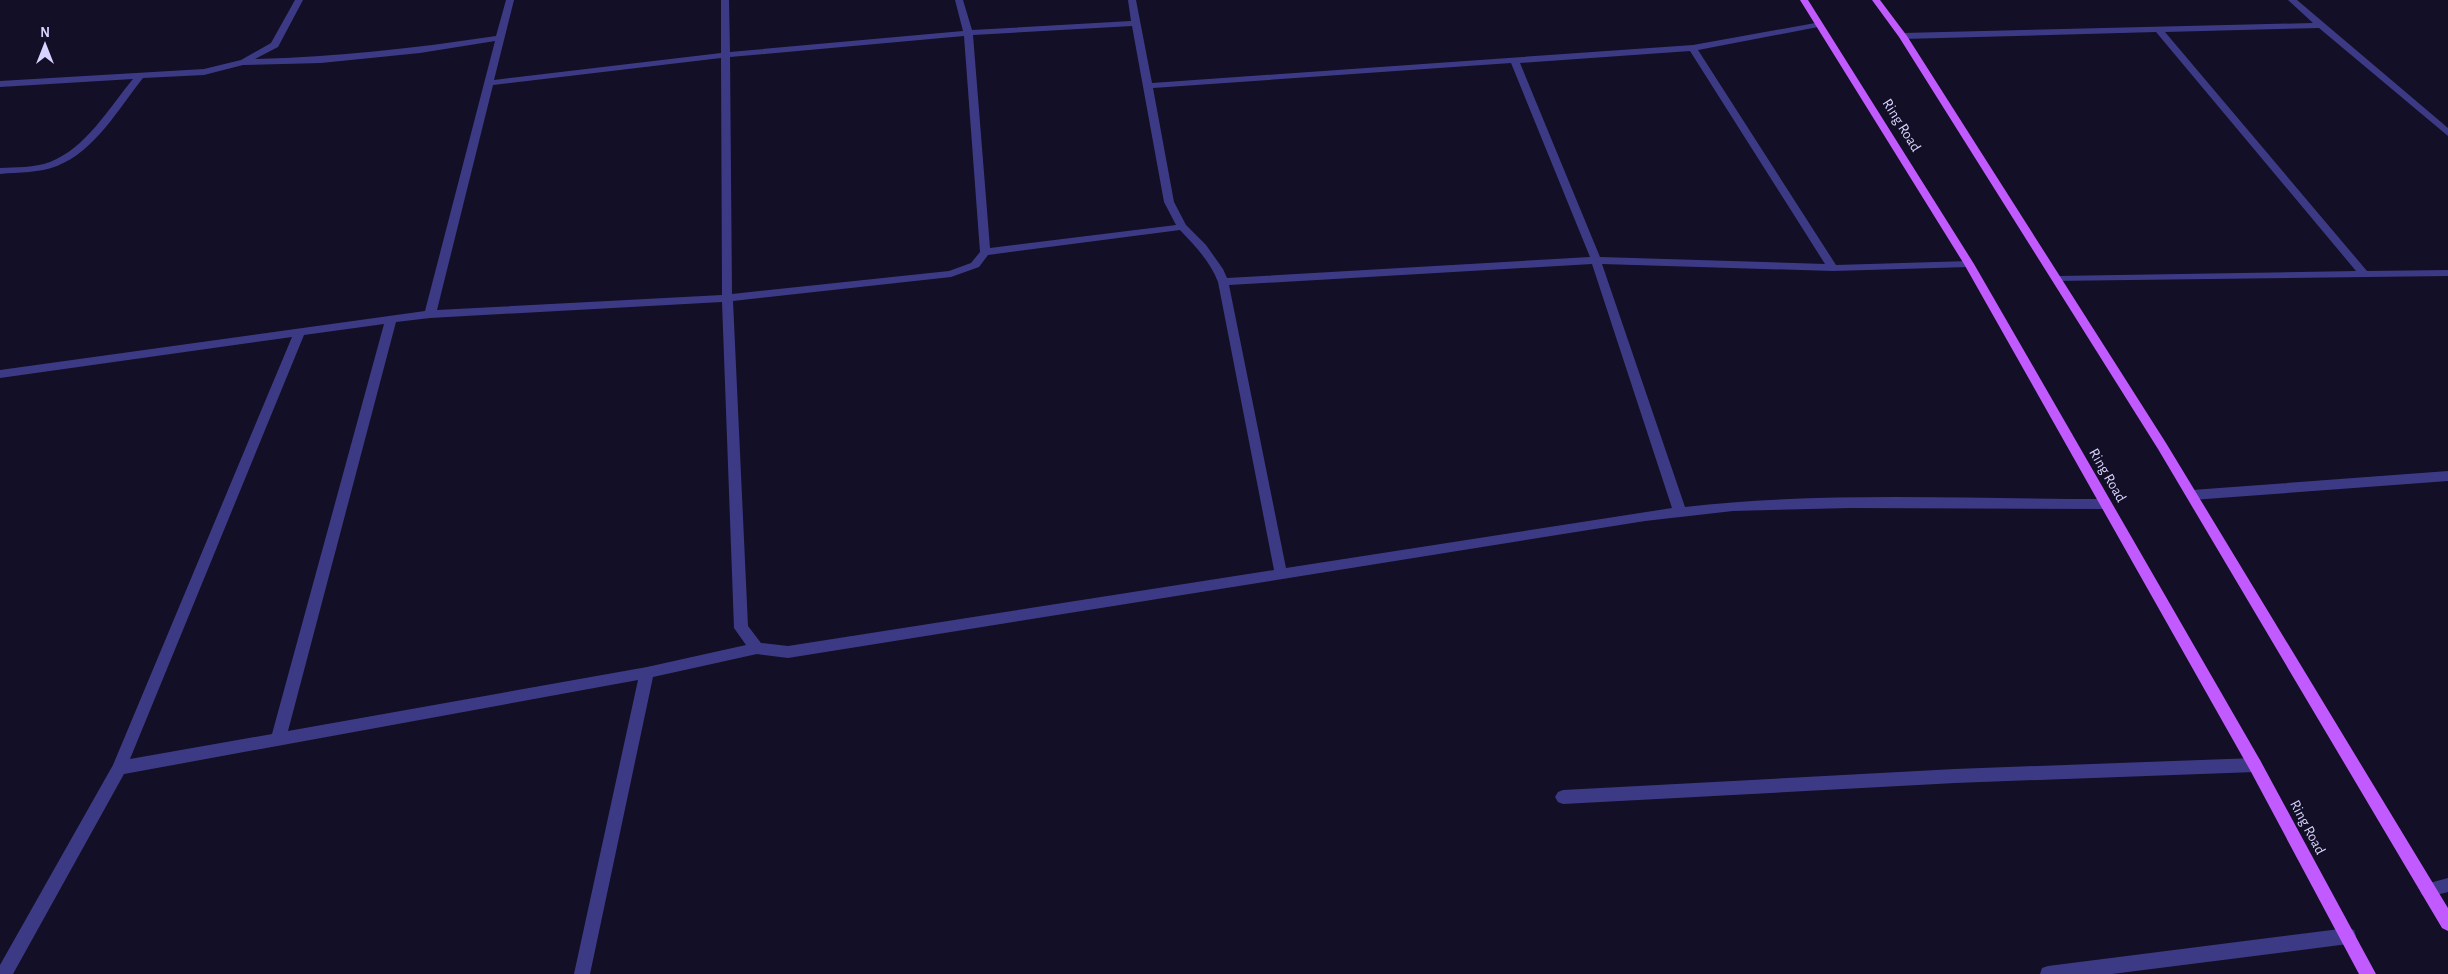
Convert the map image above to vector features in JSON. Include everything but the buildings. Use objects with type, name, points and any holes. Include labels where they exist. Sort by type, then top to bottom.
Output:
[{"type":"main road","name":"Ring Road","points":[[1804,0],[1969,264],[2255,765],[2368,974]]},
{"type":"main road","points":[[1876,0],[1903,36],[2192,495],[2448,923]]},
{"type":"street","points":[[243,62],[275,45],[299,0]]},
{"type":"street","points":[[430,314],[510,0]]},
{"type":"street","points":[[725,0],[727,298],[741,628],[757,648]]},
{"type":"street","points":[[959,0],[968,33],[985,252]]},
{"type":"street","points":[[1132,0],[1169,202],[1182,227],[1202,247],[1218,270],[1223,282],[1280,574]]},
{"type":"street","points":[[2292,0],[2448,133]]},
{"type":"street","points":[[488,83],[726,54],[968,33],[1136,23]]},
{"type":"street","points":[[1149,86],[1693,48],[1818,24]]},
{"type":"street","points":[[1903,36],[2322,25]]},
{"type":"street","points":[[2158,29],[2365,276]]},
{"type":"street","points":[[0,84],[204,72],[243,62],[320,60],[420,50],[500,38]]},
{"type":"street","points":[[1693,48],[1833,268]]},
{"type":"street","points":[[1514,60],[1596,260],[1680,512]]},
{"type":"street","points":[[0,171],[53,164],[68,156],[83,144],[140,76]]},
{"type":"street","points":[[2,376],[430,314],[727,298],[951,274],[974,265],[985,252],[1182,227]]},
{"type":"street","points":[[1223,282],[1596,260],[1833,268],[1969,264]]},
{"type":"street","points":[[2057,279],[2365,276],[2448,273]]},
{"type":"street","points":[[278,740],[391,319]]},
{"type":"street","points":[[4,974],[119,768],[300,332]]},
{"type":"street","points":[[2192,495],[2448,476]]},
{"type":"street","points":[[119,768],[647,673],[757,648],[788,652],[1645,516],[1733,506],[1850,503],[2106,504]]},
{"type":"street","points":[[582,974],[647,673]]},
{"type":"street","points":[[1563,797],[1955,776],[2255,765]]},
{"type":"street","points":[[2428,890],[2448,885]]},
{"type":"street","points":[[2048,974],[2348,936]]}]
